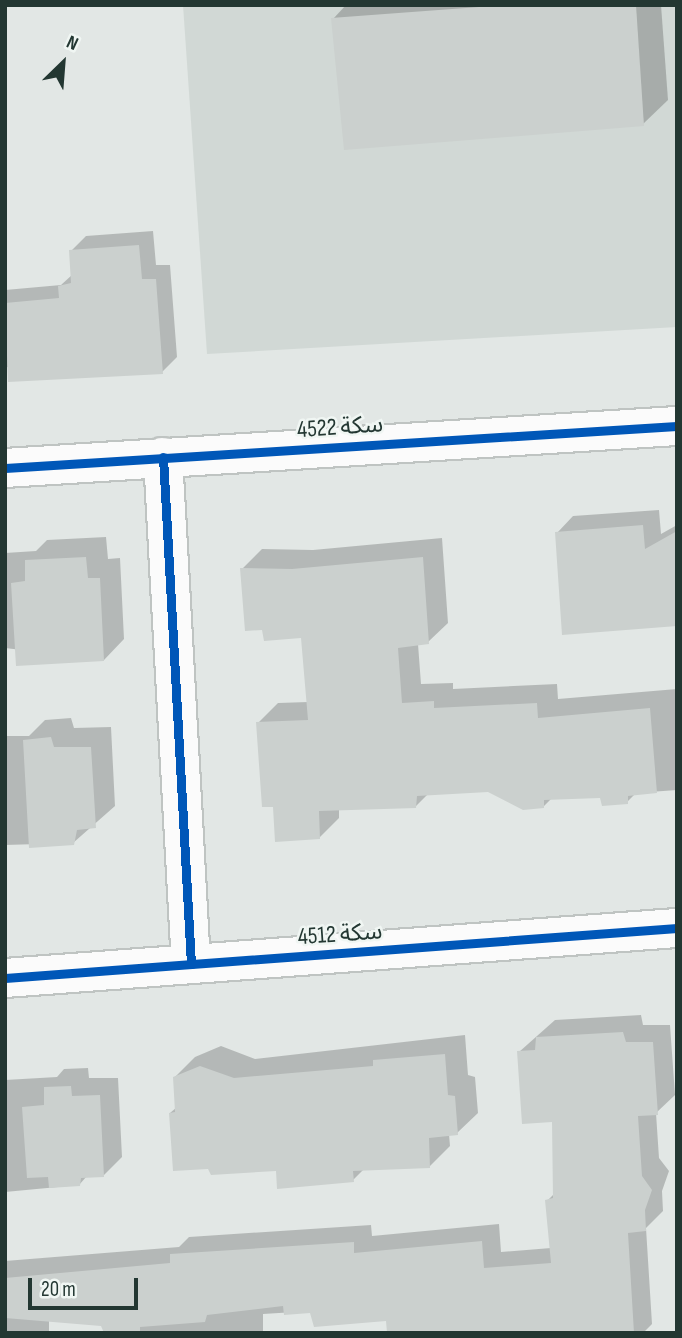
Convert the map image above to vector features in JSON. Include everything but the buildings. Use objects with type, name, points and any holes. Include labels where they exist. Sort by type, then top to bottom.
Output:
[{"type":"street","name":"سكة 4522","points":[[5,468],[677,426]]},
{"type":"street","points":[[163,457],[191,964]]},
{"type":"street","name":"سكة 4512","points":[[5,978],[677,928]]},
{"type":"shaded area","points":[[183,5],[677,5],[677,327],[207,354]]},
{"type":"cycle path","points":[[5,468],[677,426]]},
{"type":"cycle path","points":[[163,457],[191,964]]},
{"type":"cycle path","points":[[5,978],[677,928]]}]
